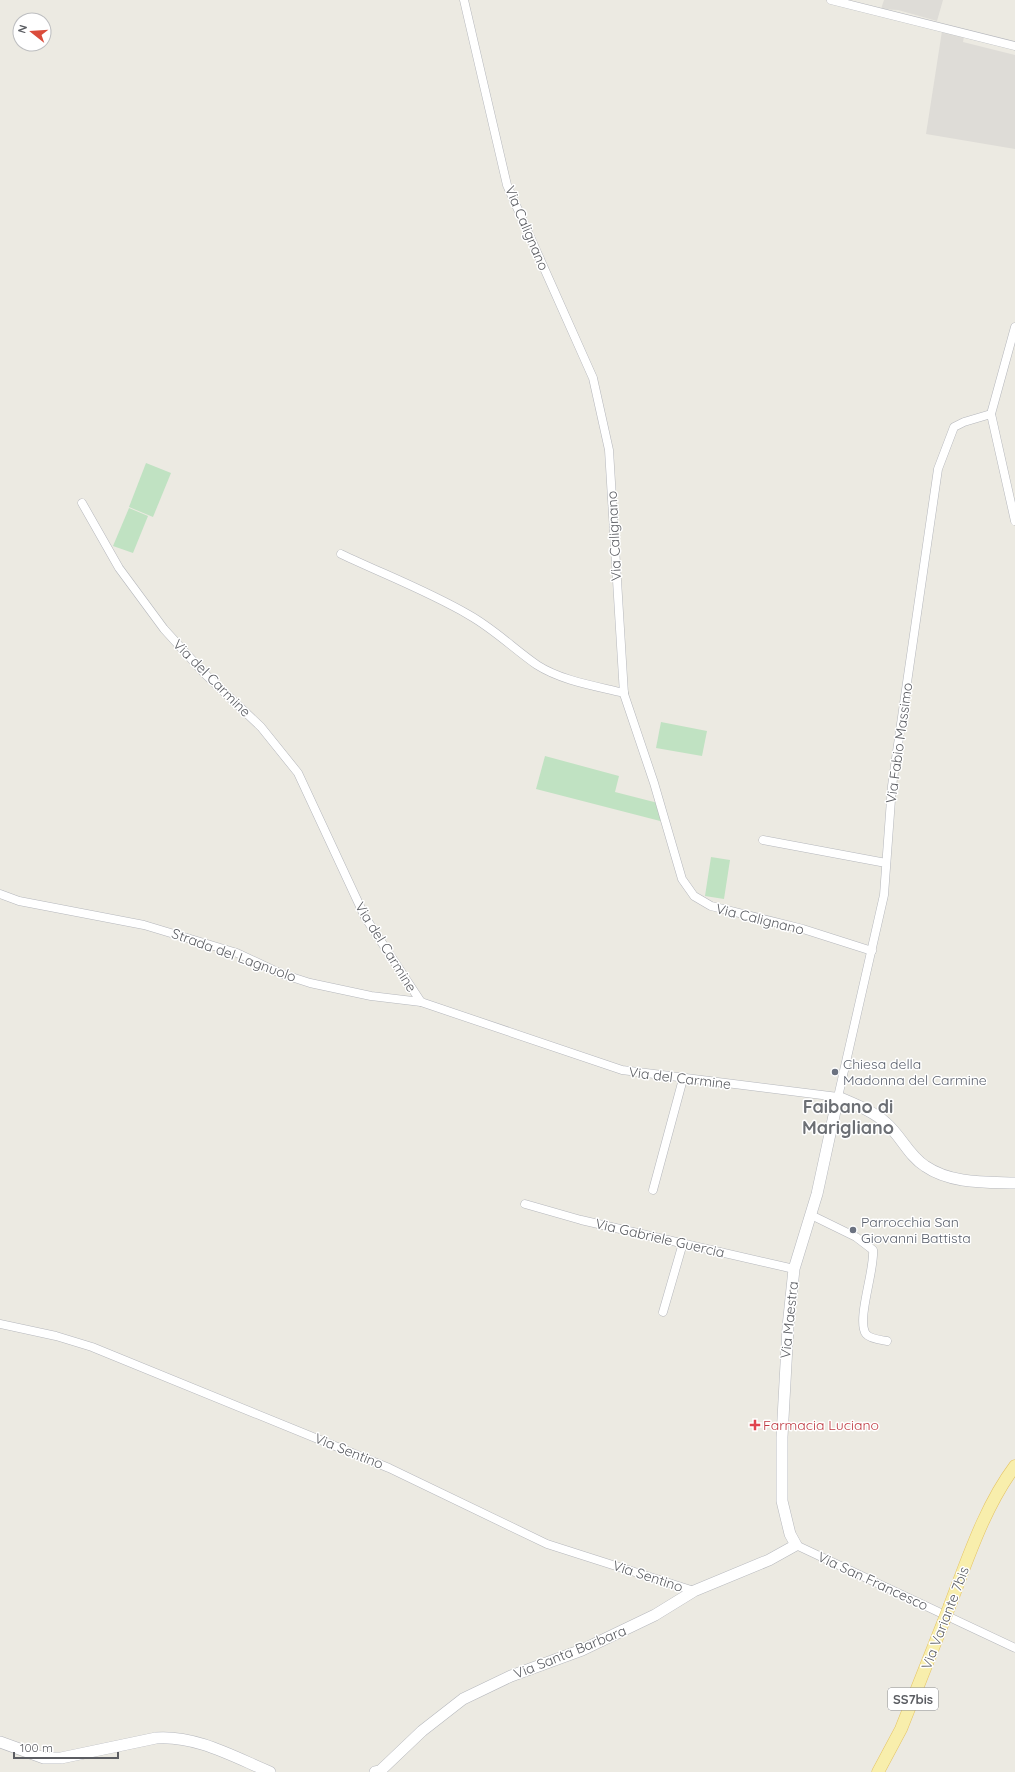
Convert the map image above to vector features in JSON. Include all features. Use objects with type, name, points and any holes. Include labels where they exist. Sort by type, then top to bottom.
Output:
[{"type":"main road","name":"Via Variante 7bis","points":[[878,1772],[901,1729],[987,1515],[1006,1477],[1015,1466]]},
{"type":"street","name":"Via Calignano","points":[[464,0],[507,185],[593,378],[603,416],[609,450],[624,693],[654,783],[682,879],[694,896],[704,903],[724,910],[803,929],[872,951]]},
{"type":"street","points":[[831,0],[1015,46]]},
{"type":"street","points":[[1015,327],[991,414],[1015,521]]},
{"type":"street","name":"Via Fabio Massimo","points":[[838,1097],[884,895],[892,786],[938,469],[954,427],[964,422],[991,414]]},
{"type":"street","name":"Via del Carmine","points":[[82,503],[120,568],[164,629],[204,673],[260,727],[298,774],[365,918],[421,1002],[622,1070],[683,1079],[838,1097]]},
{"type":"street","points":[[340,554],[470,615],[492,629],[538,665],[551,672],[624,693]]},
{"type":"street","points":[[763,840],[886,863]]},
{"type":"street","name":"Strada del Lagnuolo","points":[[0,894],[19,901],[137,923],[184,936],[237,953],[282,974],[310,982],[371,996],[421,1002]]},
{"type":"street","points":[[653,1190],[683,1079]]},
{"type":"street","points":[[838,1097],[870,1112],[886,1123],[917,1160],[926,1167],[962,1180],[1015,1183]]},
{"type":"street","name":"Via Maestra","points":[[796,1545],[790,1534],[784,1511],[782,1485],[784,1370],[794,1269],[811,1215],[838,1097]]},
{"type":"street","name":"Via Gabriele Guercia","points":[[525,1204],[581,1220],[794,1269]]},
{"type":"street","points":[[811,1215],[856,1237],[872,1250],[873,1263],[863,1323],[866,1334],[887,1341]]},
{"type":"street","points":[[664,1312],[683,1243]]},
{"type":"street","name":"Via Sentino","points":[[0,1324],[56,1336],[92,1347],[389,1468],[547,1544],[694,1591]]},
{"type":"street","name":"Via Santa Barbara","points":[[379,1772],[422,1731],[463,1699],[512,1676],[582,1650],[655,1614],[694,1591],[769,1560],[796,1545]]},
{"type":"street","name":"Via San Francesco","points":[[796,1545],[1015,1648]]},
{"type":"street","points":[[0,1742],[44,1758],[61,1758],[156,1738],[171,1737],[187,1739],[270,1772]]},
{"type":"shaded area","points":[[884,0],[943,0],[937,21],[898,10],[881,9]]},
{"type":"shaded area","points":[[942,31],[964,36],[963,42],[1015,55],[1015,149],[926,134]]},
{"type":"green space","points":[[146,463],[171,473],[153,517],[129,507]]},
{"type":"green space","points":[[129,508],[148,516],[133,553],[113,546]]},
{"type":"green space","points":[[661,722],[707,731],[702,756],[656,748]]},
{"type":"green space","points":[[545,756],[619,776],[615,792],[658,803],[664,822],[536,789]]},
{"type":"green space","points":[[711,857],[730,860],[724,899],[705,896]]},
{"type":"place","name":"Chiesa della Madonna del Carmine","points":[[835,1072]]},
{"type":"place","name":"Parrocchia San Giovanni Battista","points":[[853,1230]]},
{"type":"place","name":"Farmacia Luciano","points":[[755,1425]]},
{"type":"district","name":"Faibano di Marigliano","points":[[848,1117]]}]
